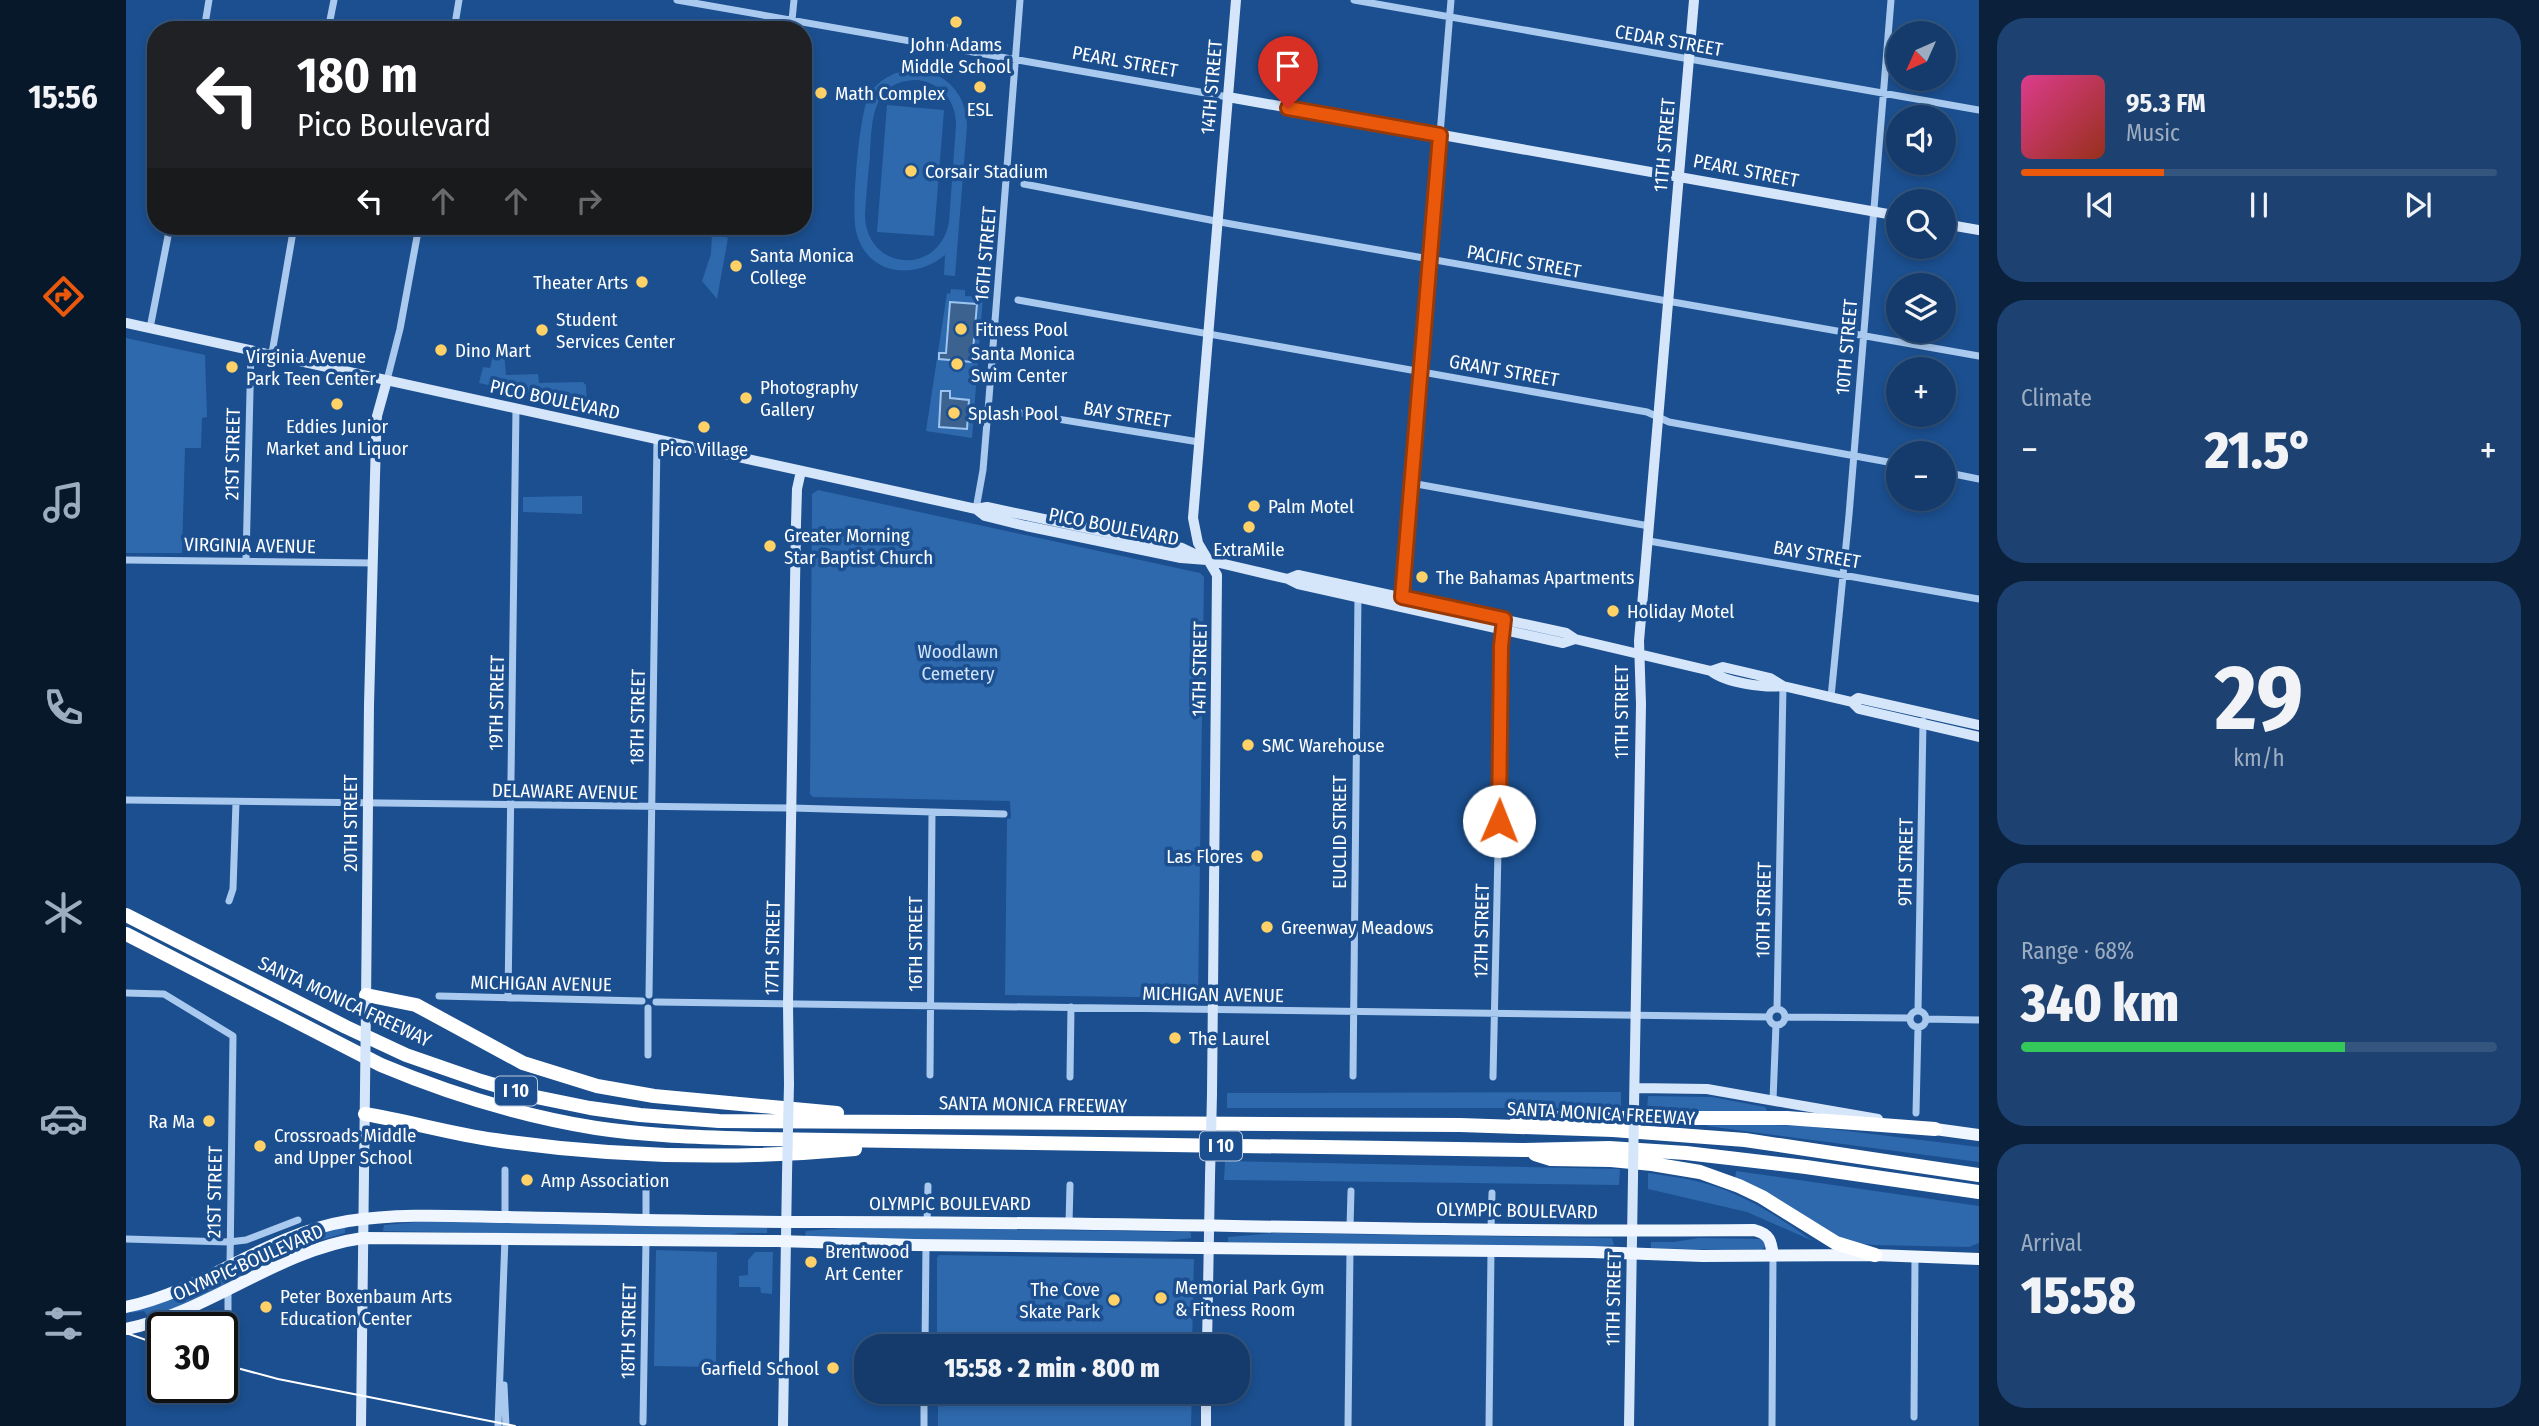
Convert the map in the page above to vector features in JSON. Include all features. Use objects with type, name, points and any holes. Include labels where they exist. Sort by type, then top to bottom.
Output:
[{"type":"highway","name":"SANTA MONICA FREEWAY","points":[[126,915],[406,1055],[536,1097],[640,1115],[719,1121],[1460,1125],[1613,1130],[1745,1140],[1979,1173]]},
{"type":"highway","name":"SANTA MONICA FREEWAY","points":[[126,934],[381,1065],[421,1082],[495,1106],[598,1128],[674,1136],[919,1143],[1524,1150],[1609,1148],[1686,1153],[1806,1167],[1979,1192]]},
{"type":"highway","points":[[366,1000],[415,1005],[523,1063],[597,1086],[654,1096],[801,1111],[915,1115],[942,1122]]},
{"type":"highway","points":[[365,1114],[492,1140],[614,1153],[675,1155],[834,1151],[919,1143]]},
{"type":"highway","points":[[1460,1125],[1503,1118],[1701,1117],[1787,1118],[1935,1129]]},
{"type":"highway","points":[[1524,1150],[1551,1159],[1625,1161],[1700,1172],[1762,1197],[1836,1243],[1875,1255]]},
{"type":"main road","points":[[1935,1129],[1979,1135]]},
{"type":"main road","name":"OLYMPIC BOULEVARD","points":[[126,1307],[162,1297],[297,1233],[316,1227],[363,1219],[434,1215],[646,1220],[1209,1224],[1631,1231],[1754,1230],[1770,1238],[1773,1256]]},
{"type":"main road","name":"OLYMPIC BOULEVARD","points":[[126,1329],[176,1315],[323,1246],[363,1238],[786,1241],[1773,1256],[1875,1255],[1979,1259]]},
{"type":"street","points":[[206,21],[209,0]]},
{"type":"street","points":[[330,21],[334,0]]},
{"type":"street","points":[[456,21],[459,0]]},
{"type":"street","name":"PEARL STREET","points":[[677,0],[798,21]]},
{"type":"street","points":[[792,20],[794,0]]},
{"type":"street","name":"16TH STREET","points":[[976,509],[983,470],[1020,0]]},
{"type":"street","name":"14TH STREET","points":[[1207,1334],[1218,600],[1217,575],[1198,543],[1193,518],[1236,0]]},
{"type":"street","name":"CEDAR STREET","points":[[1354,0],[1979,110]]},
{"type":"street","points":[[1401,602],[1451,0]]},
{"type":"street","name":"11TH STREET","points":[[1629,1426],[1639,655],[1694,0]]},
{"type":"street","name":"10TH STREET","points":[[1830,696],[1843,575],[1891,0]]},
{"type":"street","name":"PEARL STREET","points":[[812,23],[1886,214]]},
{"type":"street","name":"PACIFIC STREET","points":[[1024,184],[1218,222],[1979,356]]},
{"type":"street","points":[[1956,226],[1979,230]]},
{"type":"street","points":[[150,328],[168,235]]},
{"type":"street","points":[[272,354],[292,235]]},
{"type":"street","name":"20TH STREET","points":[[361,1426],[377,424],[400,329],[417,235]]},
{"type":"street","name":"GRANT STREET","points":[[1018,300],[1647,412],[1669,422],[1886,462]]},
{"type":"street","name":"PICO BOULEVARD","points":[[126,323],[976,509],[987,507],[1039,524],[1091,535],[1182,548],[1208,559],[1288,579],[1298,584],[1358,593],[1503,624],[1563,643],[1575,639],[1711,671],[1718,677],[1769,688],[1783,686],[1852,702],[1858,698],[1979,737]]},
{"type":"street","name":"21ST STREET","points":[[246,560],[251,349]]},
{"type":"street","name":"19TH STREET","points":[[508,998],[516,408]]},
{"type":"street","name":"BAY STREET","points":[[1008,411],[1199,442]]},
{"type":"street","name":"18TH STREET","points":[[649,995],[657,439]]},
{"type":"street","name":"17TH STREET","points":[[783,1426],[797,501],[801,471]]},
{"type":"street","points":[[1956,474],[1979,478]]},
{"type":"street","points":[[1411,484],[1649,526]]},
{"type":"street","name":"BAY STREET","points":[[1649,541],[1979,599]]},
{"type":"street","name":"VIRGINIA AVENUE","points":[[126,560],[373,563]]},
{"type":"street","name":"EUCLID STREET","points":[[1353,1076],[1358,593]]},
{"type":"street","name":"12TH STREET","points":[[1493,1077],[1503,624]]},
{"type":"street","name":"10TH STREET","points":[[1777,1009],[1783,686]]},
{"type":"street","name":"PICO BOULEVARD","points":[[1924,718],[1979,725]]},
{"type":"street","name":"9TH STREET","points":[[1918,1011],[1924,718]]},
{"type":"street","name":"DELAWARE AVENUE","points":[[126,800],[792,808],[1004,814]]},
{"type":"street","points":[[229,901],[233,889],[236,802]]},
{"type":"street","name":"16TH STREET","points":[[930,1075],[933,812]]},
{"type":"street","name":"21ST STREET","points":[[126,993],[164,994],[233,1036],[230,1265]]},
{"type":"street","points":[[649,995],[655,998],[656,1002],[648,1008],[643,1006],[642,1001],[643,997],[649,995]]},
{"type":"street","name":"MICHIGAN AVENUE","points":[[439,996],[642,1001]]},
{"type":"street","name":"MICHIGAN AVENUE","points":[[656,1002],[1769,1017]]},
{"type":"street","points":[[1070,1007],[1070,1077]]},
{"type":"street","points":[[648,1008],[648,1055]]},
{"type":"street","points":[[1782,1010],[1785,1017],[1782,1023],[1776,1025],[1769,1017],[1771,1012],[1782,1010]]},
{"type":"street","points":[[1909,1018],[1913,1012],[1918,1011],[1923,1012],[1926,1019]]},
{"type":"street","points":[[1785,1017],[1909,1018]]},
{"type":"street","points":[[1909,1018],[1911,1024],[1918,1027]]},
{"type":"street","points":[[1926,1019],[1979,1020]]},
{"type":"street","points":[[1918,1027],[1922,1026],[1926,1019]]},
{"type":"street","points":[[1773,1100],[1776,1025]]},
{"type":"street","points":[[1916,1113],[1918,1027]]},
{"type":"street","points":[[1635,1088],[1707,1089],[1935,1129]]},
{"type":"street","points":[[505,1170],[505,1217]]},
{"type":"street","points":[[1069,1223],[1070,1185]]},
{"type":"street","points":[[646,1186],[646,1220]]},
{"type":"street","points":[[928,1186],[928,1223]]},
{"type":"street","points":[[1350,1227],[1351,1191]]},
{"type":"street","points":[[1490,1229],[1492,1193]]},
{"type":"street","points":[[126,1239],[246,1241],[298,1220]]},
{"type":"street","points":[[498,1426],[505,1238]]},
{"type":"street","name":"18TH STREET","points":[[643,1422],[646,1241]]},
{"type":"street","points":[[925,1334],[926,1245]]},
{"type":"street","points":[[1348,1426],[1350,1250]]},
{"type":"street","points":[[1489,1426],[1491,1251]]},
{"type":"street","points":[[1772,1426],[1773,1256]]},
{"type":"street","points":[[1914,1417],[1915,1256]]},
{"type":"street","points":[[228,1290],[228,1312]]},
{"type":"street","points":[[502,1348],[506,1426]]},
{"type":"street","points":[[924,1404],[924,1426]]},
{"type":"street","points":[[1206,1404],[1206,1426]]},
{"type":"green space","points":[[911,69],[923,70],[943,79],[958,94],[966,114],[955,276],[944,275],[945,255],[933,263],[906,270],[880,265],[861,246],[856,231],[857,161],[866,103],[878,84],[893,74]],"holes":[[[903,82],[927,82],[946,95],[955,116],[949,222],[943,240],[932,252],[918,259],[904,260],[889,256],[877,247],[868,234],[865,215],[872,129],[877,105],[891,87]]]},
{"type":"green space","name":"Corsair Stadium","points":[[887,105],[944,110],[934,236],[877,232]]},
{"type":"green space","points":[[712,235],[728,238],[717,299],[702,281],[711,254]]},
{"type":"green space","name":"Santa Monica Swim Center","points":[[951,289],[965,290],[965,296],[983,297],[972,438],[926,431],[947,293],[950,294]]},
{"type":"green space","points":[[126,338],[205,355],[207,417],[202,418],[201,448],[185,448],[182,553],[126,553]]},
{"type":"green space","points":[[503,340],[506,375],[538,374],[539,383],[583,382],[586,385],[587,407],[479,383],[483,367],[490,368],[496,342]]},
{"type":"green space","name":"Woodlawn Cemetery","points":[[818,490],[1200,573],[1204,577],[1198,998],[1005,995],[1007,819],[1011,818],[1010,801],[813,797],[810,794],[812,494]]},
{"type":"green space","points":[[582,496],[582,514],[523,512],[523,497]]},
{"type":"green space","points":[[1621,1092],[1621,1108],[1227,1108],[1227,1093]]},
{"type":"green space","points":[[1648,1096],[1712,1097],[1765,1107],[1767,1111],[1647,1111]]},
{"type":"green space","points":[[1708,1123],[1806,1126],[1979,1147],[1979,1162],[1707,1126]]},
{"type":"green space","points":[[1225,1161],[1620,1169],[1619,1185],[1224,1180]]},
{"type":"green space","points":[[1736,1171],[1979,1206],[1979,1243],[1969,1247],[1845,1242],[1735,1180]]},
{"type":"green space","points":[[1648,1173],[1700,1182],[1735,1194],[1813,1241],[1747,1212],[1648,1189]]},
{"type":"green space","points":[[428,1221],[767,1227],[767,1233],[740,1233],[719,1237],[383,1231],[384,1225]]},
{"type":"green space","points":[[345,1227],[345,1233],[318,1241],[196,1301],[166,1312],[147,1312],[147,1315],[144,1311],[129,1313],[286,1243]]},
{"type":"green space","points":[[852,1227],[1189,1232],[1191,1238],[1149,1243],[805,1237],[806,1231]]},
{"type":"green space","points":[[1275,1233],[1612,1238],[1614,1245],[1569,1249],[1228,1242],[1228,1237]]},
{"type":"green space","points":[[1699,1238],[1762,1239],[1766,1246],[1760,1251],[1651,1248],[1651,1242]]},
{"type":"green space","points":[[656,1250],[717,1252],[716,1367],[654,1366]]},
{"type":"green space","points":[[755,1252],[773,1252],[772,1294],[761,1293],[760,1287],[739,1287],[739,1276],[748,1275],[748,1260]]},
{"type":"green space","points":[[939,1255],[1194,1259],[1192,1334],[937,1334]]},
{"type":"green space","points":[[938,1404],[1192,1404],[1191,1426],[938,1426]]},
{"type":"shaded area","name":"Fitness Pool","points":[[950,302],[977,304],[972,362],[939,359],[939,353],[946,353]]},
{"type":"shaded area","name":"Splash Pool","points":[[941,391],[950,391],[950,398],[969,400],[967,429],[939,427]]},
{"type":"tram line","points":[[126,1333],[147,1340]]},
{"type":"tram line","points":[[238,1368],[278,1379],[515,1426]]},
{"type":"place","name":"John Adams Middle School","points":[[956,22]]},
{"type":"place","name":"ESL","points":[[980,87]]},
{"type":"place","name":"Math Complex","points":[[821,93]]},
{"type":"place","name":"Corsair Stadium","points":[[911,171]]},
{"type":"place","name":"Santa Monica College","points":[[736,266]]},
{"type":"place","name":"Theater Arts","points":[[642,282]]},
{"type":"place","name":"Fitness Pool","points":[[961,329]]},
{"type":"place","name":"Student Services Center","points":[[542,330]]},
{"type":"place","name":"Dino Mart","points":[[441,350]]},
{"type":"place","name":"Santa Monica Swim Center","points":[[957,364]]},
{"type":"place","name":"Virginia Avenue Park Teen Center","points":[[232,367]]},
{"type":"place","name":"Photography Gallery","points":[[746,398]]},
{"type":"place","name":"Eddies Junior Market and Liquor","points":[[337,404]]},
{"type":"place","name":"Splash Pool","points":[[954,413]]},
{"type":"place","name":"Pico Village","points":[[704,427]]},
{"type":"place","name":"Palm Motel","points":[[1254,506]]},
{"type":"place","name":"ExtraMile","points":[[1249,527]]},
{"type":"place","name":"Greater Morning Star Baptist Church","points":[[770,546]]},
{"type":"place","name":"The Bahamas Apartments","points":[[1422,577]]},
{"type":"place","name":"Holiday Motel","points":[[1613,611]]},
{"type":"place","name":"SMC Warehouse","points":[[1248,745]]},
{"type":"place","name":"Las Flores","points":[[1257,856]]},
{"type":"place","name":"Greenway Meadows","points":[[1267,927]]},
{"type":"place","name":"The Laurel","points":[[1175,1038]]},
{"type":"place","name":"Ra Ma","points":[[209,1121]]},
{"type":"place","name":"Crossroads Middle and Upper School","points":[[260,1146]]},
{"type":"place","name":"Amp Association","points":[[527,1180]]},
{"type":"place","name":"Brentwood Art Center","points":[[811,1262]]},
{"type":"place","name":"Memorial Park Gym & Fitness Room","points":[[1161,1298]]},
{"type":"place","name":"The Cove Skate Park","points":[[1114,1300]]},
{"type":"place","name":"Peter Boxenbaum Arts Education Center","points":[[266,1307]]},
{"type":"place","name":"Garfield School","points":[[833,1368]]},
{"type":"route","points":[[1288,108],[1440,135],[1402,597],[1504,619],[1501,646],[1499,821]]}]
